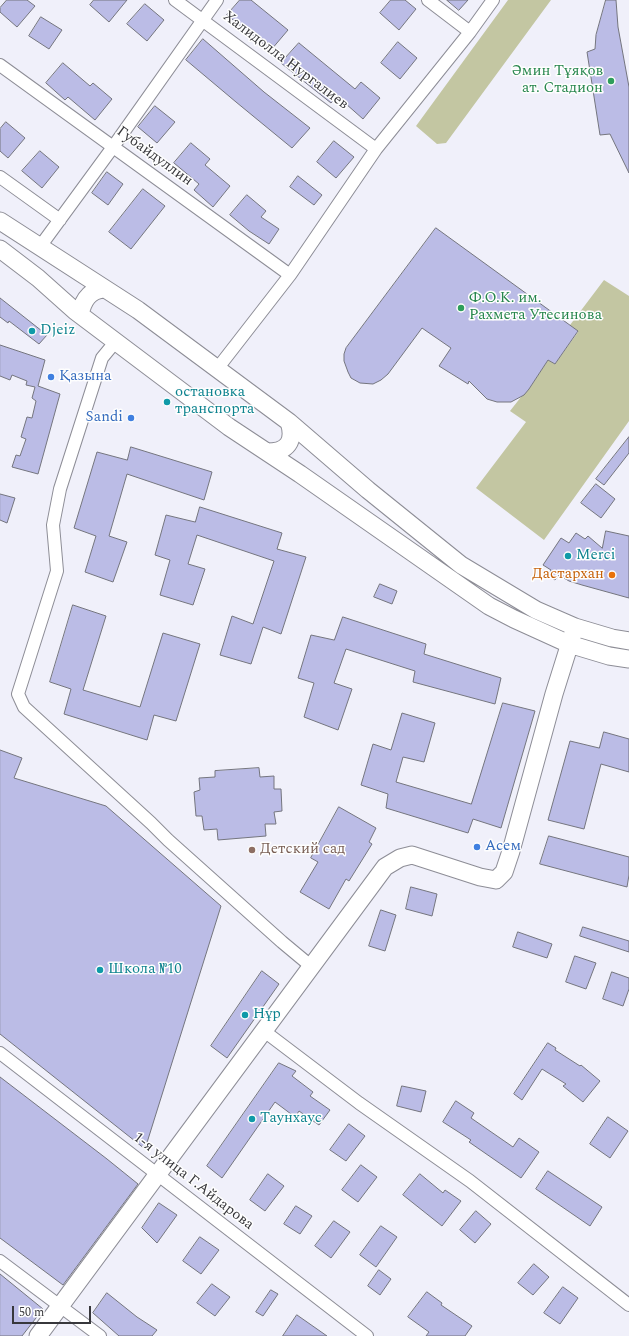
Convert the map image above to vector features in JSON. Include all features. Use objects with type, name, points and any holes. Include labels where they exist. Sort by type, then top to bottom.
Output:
[{"type":"street","name":"Халидолла Нургалиев","points":[[175,0],[376,148]]},
{"type":"street","points":[[40,248],[217,0]]},
{"type":"street","points":[[428,0],[470,32]]},
{"type":"street","points":[[217,369],[290,275],[376,148],[470,32],[493,0]]},
{"type":"street","name":"Губайдуллин","points":[[0,65],[290,275]]},
{"type":"street","points":[[0,177],[60,220]]},
{"type":"street","points":[[0,221],[138,310],[289,422],[368,490],[461,565],[536,610],[575,626],[612,638],[629,641]]},
{"type":"street","points":[[0,249],[38,278],[80,314],[229,427],[300,474],[489,606],[568,644],[609,656],[629,659]]},
{"type":"street","points":[[80,314],[82,306],[88,296],[96,290],[104,289]]},
{"type":"street","points":[[116,341],[102,358],[60,489],[53,525],[57,572],[18,694],[24,707],[173,845],[312,967]]},
{"type":"street","points":[[267,452],[282,449],[289,444],[292,434],[289,422]]},
{"type":"street","points":[[38,1336],[385,868],[400,858],[412,855],[480,877],[496,880],[504,872],[520,820],[568,644],[575,626]]},
{"type":"street","points":[[264,1031],[359,1103],[470,1181],[629,1305]]},
{"type":"street","name":"1-я улица Г.Айдарова","points":[[0,1054],[367,1336]]},
{"type":"street","points":[[0,1261],[100,1336]]},
{"type":"green space","points":[[508,0],[551,0],[446,143],[437,144],[416,126]]},
{"type":"green space","points":[[604,280],[629,296],[629,421],[544,540],[476,488],[526,422],[510,411],[529,389],[548,360],[555,364],[578,332],[570,325]]},
{"type":"building","points":[[7,0],[27,0],[35,6],[17,27],[0,12],[0,8]]},
{"type":"building","points":[[94,0],[127,0],[109,22],[90,5]]},
{"type":"building","points":[[240,0],[251,0],[288,30],[271,50],[227,15]]},
{"type":"building","points":[[391,0],[405,0],[416,9],[399,30],[380,13]]},
{"type":"building","points":[[447,0],[468,0],[459,10]]},
{"type":"building","name":"Әмин Тұяқов ат. Стадион","points":[[606,0],[616,0],[618,27],[629,87],[629,173],[610,134],[600,135],[587,52],[595,49],[596,35]]},
{"type":"building","points":[[145,4],[164,20],[147,41],[127,24]]},
{"type":"building","points":[[41,17],[62,30],[49,49],[29,36]]},
{"type":"building","points":[[203,39],[264,92],[310,128],[292,148],[186,60]]},
{"type":"building","points":[[398,42],[417,58],[400,79],[381,63]]},
{"type":"building","points":[[299,43],[355,89],[361,82],[380,98],[363,119],[337,96],[331,103],[281,63]]},
{"type":"building","points":[[63,63],[90,86],[93,83],[112,99],[95,120],[68,97],[65,100],[46,83]]},
{"type":"building","points":[[155,106],[175,122],[157,143],[138,127]]},
{"type":"building","points":[[6,122],[25,138],[8,158],[0,151],[0,129]]},
{"type":"building","points":[[334,141],[354,157],[336,178],[317,162]]},
{"type":"building","points":[[191,143],[210,159],[205,165],[230,186],[213,207],[194,190],[199,184],[174,163]]},
{"type":"building","points":[[40,151],[59,167],[42,188],[22,171]]},
{"type":"building","points":[[107,172],[123,184],[108,205],[92,193]]},
{"type":"building","points":[[298,176],[322,195],[314,205],[290,187]]},
{"type":"building","points":[[143,189],[165,206],[131,249],[109,232]]},
{"type":"building","points":[[247,195],[266,211],[261,217],[279,229],[269,244],[249,231],[230,215]]},
{"type":"building","name":"Ф.О.К. им. Рахмета Утесинова","points":[[436,228],[578,331],[555,364],[548,360],[524,395],[511,402],[497,402],[487,399],[469,381],[468,384],[439,366],[451,348],[422,328],[388,374],[381,380],[373,384],[360,383],[351,378],[348,372],[344,361],[346,348]]},
{"type":"building","points":[[0,298],[47,335],[39,344],[9,321],[8,323],[0,317]]},
{"type":"building","points":[[0,345],[45,360],[38,386],[60,394],[38,474],[12,467],[16,455],[20,456],[26,439],[21,437],[27,417],[32,418],[36,401],[32,398],[35,387],[26,385],[27,381],[12,375],[10,380],[0,376]]},
{"type":"building","points":[[629,437],[629,453],[604,485],[596,479]]},
{"type":"building","points":[[131,447],[212,472],[204,500],[127,474],[109,536],[127,542],[113,582],[85,572],[96,536],[74,528],[97,452],[127,460]]},
{"type":"building","points":[[596,484],[615,499],[601,518],[581,503]]},
{"type":"building","points":[[0,494],[15,498],[7,523],[0,520]]},
{"type":"building","points":[[200,507],[282,533],[277,549],[306,557],[281,634],[263,627],[251,664],[220,655],[232,616],[253,624],[274,561],[197,535],[188,564],[205,569],[193,605],[160,595],[170,560],[155,555],[166,515],[195,522]]},
{"type":"building","points":[[606,531],[629,536],[629,598],[569,581],[559,575],[555,580],[548,575],[551,570],[543,565],[561,538],[569,543],[576,533],[585,539],[588,536],[602,548]]},
{"type":"building","points":[[380,584],[397,591],[392,604],[374,597]]},
{"type":"building","points":[[73,605],[106,616],[83,690],[140,707],[163,633],[200,644],[176,721],[154,715],[147,740],[64,714],[71,689],[50,682]]},
{"type":"building","points":[[343,617],[426,644],[424,654],[501,678],[495,704],[413,682],[415,671],[346,649],[334,683],[352,689],[338,730],[304,717],[314,683],[298,678],[311,635],[334,640]]},
{"type":"building","points":[[503,703],[535,711],[501,828],[473,819],[468,833],[386,808],[388,794],[361,785],[373,744],[391,750],[402,713],[435,723],[424,762],[403,757],[396,782],[471,804]]},
{"type":"building","points":[[604,732],[629,739],[629,772],[601,764],[584,829],[548,820],[570,741],[599,748]]},
{"type":"building","name":"Школа №10","points":[[0,750],[22,758],[14,778],[106,806],[221,906],[145,1149],[0,1034]]},
{"type":"building","points":[[259,768],[260,777],[274,776],[274,789],[281,789],[282,811],[274,812],[276,824],[265,824],[266,836],[218,840],[217,829],[204,830],[202,816],[196,816],[194,792],[200,790],[199,778],[215,777],[215,771]]},
{"type":"building","points":[[339,807],[376,828],[369,842],[372,844],[349,881],[346,879],[329,909],[300,892],[318,862],[311,858]]},
{"type":"building","points":[[549,836],[629,857],[627,887],[540,864]]},
{"type":"building","points":[[411,887],[437,894],[432,916],[406,909]]},
{"type":"building","points":[[381,910],[396,915],[385,951],[369,946]]},
{"type":"building","points":[[583,927],[629,941],[629,952],[580,936]]},
{"type":"building","points":[[518,932],[552,944],[547,958],[513,947]]},
{"type":"building","points":[[575,956],[596,963],[586,989],[566,982]]},
{"type":"building","name":"Нұр","points":[[262,971],[279,984],[227,1058],[211,1046]]},
{"type":"building","points":[[612,972],[629,978],[629,989],[623,1006],[603,999]]},
{"type":"building","points":[[548,1043],[556,1048],[555,1050],[580,1066],[581,1065],[600,1081],[583,1102],[563,1086],[566,1084],[542,1069],[522,1100],[514,1094]]},
{"type":"building","name":"Таунхаус","points":[[279,1063],[296,1071],[292,1076],[313,1092],[310,1096],[330,1110],[319,1125],[299,1111],[295,1117],[275,1102],[222,1178],[207,1166]]},
{"type":"building","points":[[0,1077],[138,1184],[63,1285],[0,1238]]},
{"type":"building","points":[[402,1086],[426,1091],[421,1112],[397,1106]]},
{"type":"building","points":[[456,1101],[474,1113],[471,1118],[513,1147],[519,1138],[539,1152],[521,1178],[469,1142],[471,1140],[443,1122]]},
{"type":"building","points":[[608,1117],[628,1131],[610,1158],[590,1144]]},
{"type":"building","points":[[349,1124],[365,1136],[346,1161],[330,1150]]},
{"type":"building","points":[[361,1165],[377,1177],[358,1202],[342,1190]]},
{"type":"building","points":[[548,1171],[602,1207],[590,1226],[536,1189]]},
{"type":"building","points":[[268,1174],[284,1186],[265,1211],[250,1200]]},
{"type":"building","points":[[420,1174],[443,1193],[445,1190],[461,1201],[442,1226],[403,1195]]},
{"type":"building","points":[[159,1203],[177,1215],[157,1243],[142,1228]]},
{"type":"building","points":[[296,1206],[312,1216],[300,1234],[284,1224]]},
{"type":"building","points":[[476,1211],[491,1224],[475,1243],[460,1230]]},
{"type":"building","points":[[334,1221],[350,1232],[331,1258],[315,1246]]},
{"type":"building","points":[[381,1226],[397,1237],[376,1267],[360,1255]]},
{"type":"building","points":[[200,1237],[219,1250],[201,1274],[183,1261]]},
{"type":"building","points":[[534,1264],[549,1277],[533,1295],[518,1283]]},
{"type":"building","points":[[379,1270],[391,1279],[380,1295],[368,1286]]},
{"type":"building","points":[[0,1274],[43,1309],[22,1336],[0,1336]]},
{"type":"building","points":[[212,1284],[230,1297],[215,1316],[197,1303]]},
{"type":"building","points":[[563,1287],[578,1298],[560,1324],[544,1313]]},
{"type":"building","points":[[271,1290],[278,1294],[263,1316],[256,1312]]},
{"type":"building","points":[[427,1292],[442,1303],[441,1305],[472,1326],[465,1336],[426,1336],[429,1332],[408,1317]]},
{"type":"building","points":[[107,1293],[137,1317],[157,1330],[152,1336],[119,1336],[93,1313]]},
{"type":"building","points":[[297,1315],[327,1336],[283,1336]]},
{"type":"place","name":"Әмин Тұяқов ат. Стадион","points":[[611,81]]},
{"type":"place","name":"Ф.О.К. им. Рахмета Утесинова","points":[[461,308]]},
{"type":"place","name":"Djeiz","points":[[32,331]]},
{"type":"place","name":"Қазына","points":[[51,377]]},
{"type":"place","name":"остановка транспорта","points":[[167,402]]},
{"type":"place","name":"Sandi","points":[[131,418]]},
{"type":"place","name":"Merci","points":[[568,556]]},
{"type":"place","name":"Дастархан","points":[[612,575]]},
{"type":"place","name":"Асем","points":[[477,847]]},
{"type":"place","name":"Детский сад","points":[[252,850]]},
{"type":"place","name":"Школа №10","points":[[100,970]]},
{"type":"place","name":"Нұр","points":[[245,1015]]},
{"type":"place","name":"Таунхаус","points":[[252,1119]]}]
